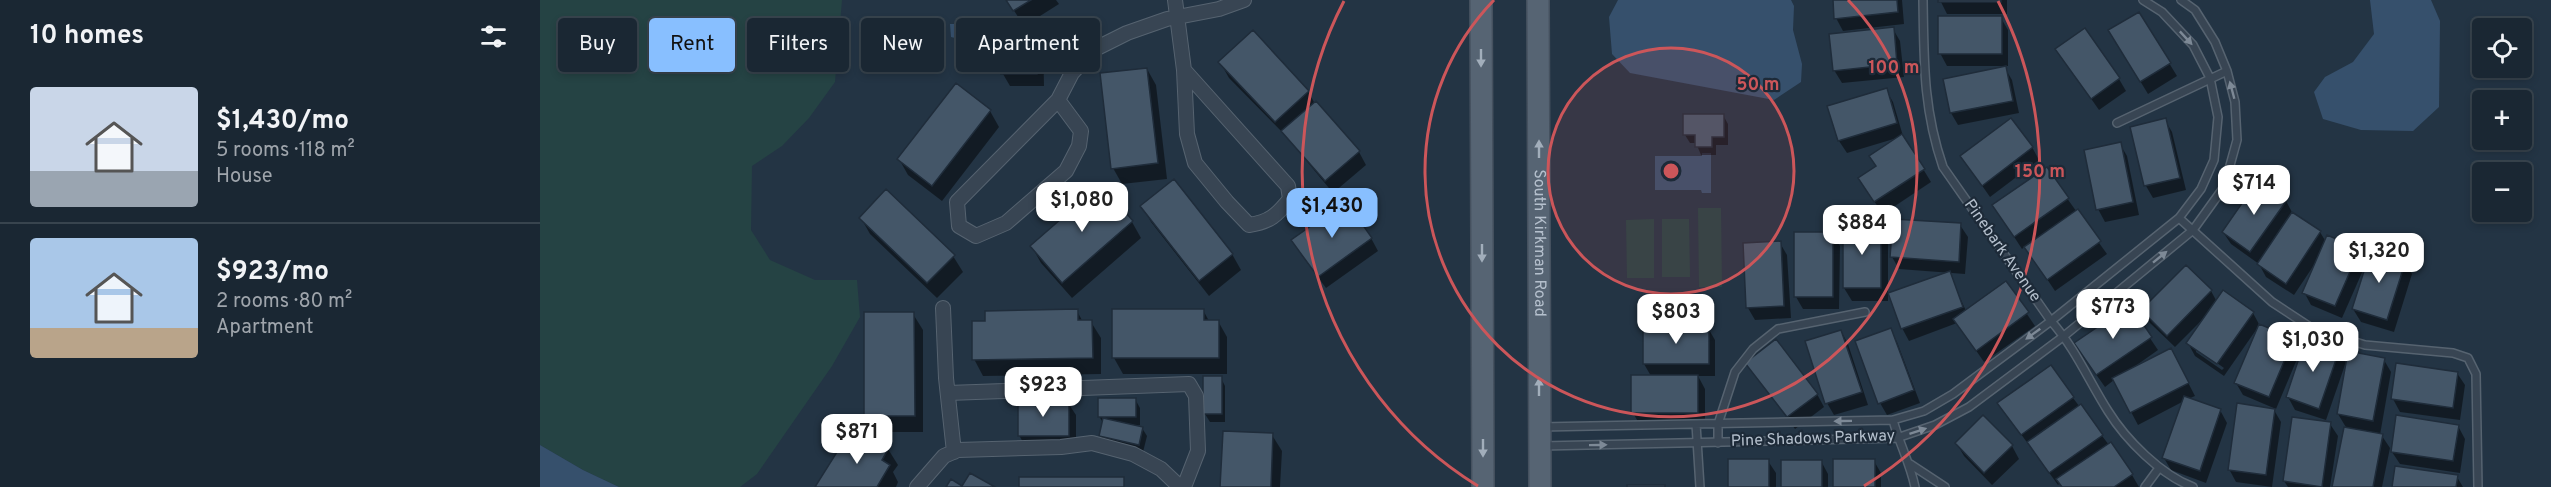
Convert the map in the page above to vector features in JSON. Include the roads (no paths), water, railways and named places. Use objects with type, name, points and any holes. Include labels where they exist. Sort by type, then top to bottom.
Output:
[{"type":"main road","points":[[1481,0],[1483,487]]},
{"type":"main road","name":"South Kirkman Road","points":[[1538,0],[1540,487]]},
{"type":"street","points":[[1175,0],[1184,70],[1187,134],[1195,163],[1249,225],[1264,223],[1279,212],[1290,199],[1288,186],[1184,70]]},
{"type":"street","points":[[1058,100],[1081,131],[1079,146],[1066,171],[1006,223],[976,236],[959,226],[957,202],[1058,100],[1072,73],[1093,50],[1127,33],[1178,17],[1219,9],[1244,0]]},
{"type":"street","points":[[943,308],[954,452]]},
{"type":"street","points":[[917,487],[944,456],[954,452],[1061,447],[1092,443],[1133,454],[1161,469],[1182,487],[1198,451],[1196,396],[1189,384],[948,393]]},
{"type":"lane","name":"Pinebark Avenue","points":[[1923,0],[1925,91],[1933,138],[1943,166],[2051,321],[2064,336],[2109,414],[2159,468],[2177,481],[2193,487]]},
{"type":"lane","name":"Pine Shadows Parkway","points":[[1539,436],[1696,424],[1893,420],[1924,411],[1953,394],[2051,321],[2179,218],[2201,189],[2214,160],[2218,117],[2210,78],[2193,45],[2162,12],[2143,0]]},
{"type":"lane","name":"Pine Shadows Parkway","points":[[1539,436],[1697,443],[1897,438],[1935,425],[1969,408],[2064,336],[2193,230],[2224,187],[2236,140],[2235,102],[2227,71],[2215,42],[2195,10],[2181,0]]},
{"type":"lane","points":[[2117,123],[2227,71]]},
{"type":"lane","points":[[2179,218],[2272,302],[2313,329],[2365,345],[2453,353],[2468,358],[2476,374],[2478,487]]},
{"type":"lane","points":[[1718,443],[1718,424],[1735,372],[1753,349],[1778,329],[1865,312]]},
{"type":"lane","points":[[1893,420],[1897,438],[1910,464],[1915,487]]},
{"type":"lane","points":[[1696,424],[1700,487]]},
{"type":"lane","points":[[1910,464],[1945,487]]},
{"type":"lane","points":[[2145,487],[2159,468]]},
{"type":"water","points":[[1618,0],[1791,0],[1794,6],[1793,30],[1802,64],[1801,82],[1774,100],[1630,73],[1612,54],[1609,17]]},
{"type":"water","points":[[2370,0],[2431,0],[2440,21],[2439,107],[2413,131],[2361,130],[2323,119],[2314,92],[2325,77],[2353,62],[2374,34]]},
{"type":"water","points":[[962,16],[977,16],[977,18],[962,18]]},
{"type":"water","points":[[950,24],[956,24],[956,43],[955,38],[951,37]]},
{"type":"water","points":[[1702,153],[1711,153],[1711,193],[1702,193],[1701,190],[1655,190],[1655,156],[1702,156]]},
{"type":"water","points":[[540,445],[583,470],[619,487],[540,487]]}]
